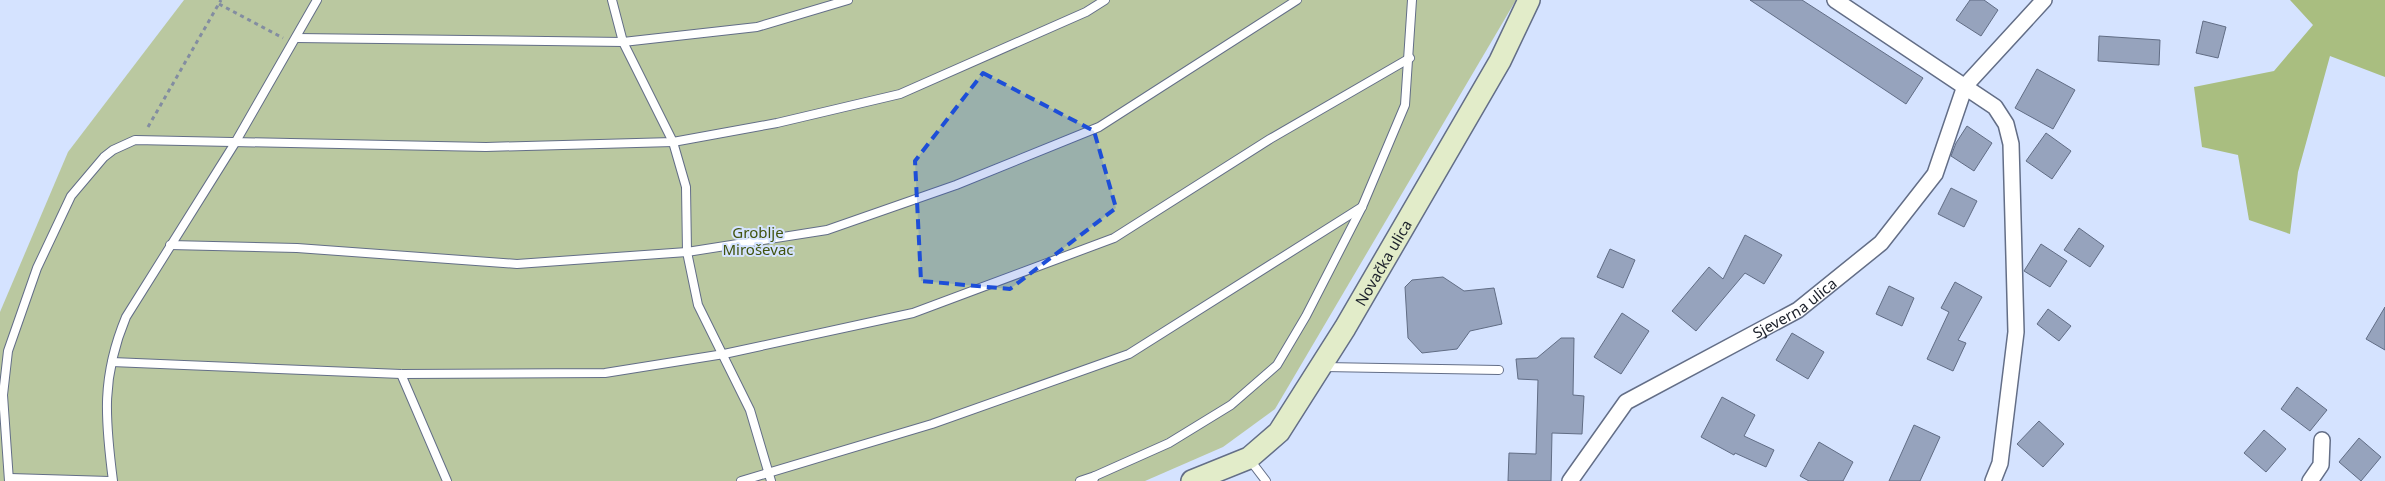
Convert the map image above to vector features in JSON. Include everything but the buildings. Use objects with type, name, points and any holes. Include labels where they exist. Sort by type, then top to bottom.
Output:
[{"type":"street","name":"Novačka ulica","points":[[1192,481],[1249,458],[1279,432],[1345,328],[1500,61],[1529,0]]},
{"type":"street","points":[[1835,0],[1995,107],[2006,124],[2011,144],[2016,332],[2000,463],[1993,481]]},
{"type":"street","name":"Sjeverna ulica","points":[[1570,481],[1626,402],[1798,310],[1881,243],[1935,174],[1965,86],[2044,0]]},
{"type":"street","points":[[2310,481],[2321,466],[2322,440]]},
{"type":"lane","points":[[114,481],[106,422],[107,382],[116,341],[126,318],[235,143],[317,0]]},
{"type":"lane","points":[[612,0],[623,42],[674,142],[686,188],[687,252],[698,305],[724,354],[750,410],[771,481]]},
{"type":"lane","points":[[295,41],[623,42],[757,27],[848,0]]},
{"type":"lane","points":[[109,481],[10,479],[3,396],[8,351],[37,268],[70,196],[113,150],[135,140],[486,148],[674,142],[777,123],[900,94],[1086,12],[1105,0]]},
{"type":"lane","points":[[170,246],[297,248],[517,264],[687,252],[827,230],[956,185],[1100,127],[1297,0]]},
{"type":"lane","points":[[1080,481],[1094,478],[1169,443],[1232,405],[1277,365],[1306,316],[1362,207],[1405,105],[1410,58],[1412,0]]},
{"type":"lane","points":[[112,362],[401,374],[605,373],[724,354],[913,313],[1114,238],[1270,139],[1410,58]]},
{"type":"lane","points":[[741,481],[932,424],[1129,354],[1362,207]]},
{"type":"lane","points":[[1320,367],[1498,370]]},
{"type":"lane","points":[[401,374],[447,481]]},
{"type":"lane","points":[[1249,458],[1266,481]]},
{"type":"path","points":[[141,140],[221,0]]},
{"type":"path","points":[[219,4],[295,41]]},
{"type":"highlighted area","points":[[983,73],[1094,131],[1116,208],[1010,289],[921,281],[915,161]]},
{"type":"green space","name":"Groblje Miroševac","points":[[184,0],[1516,0],[1275,409],[1223,447],[1145,481],[0,481],[0,312],[68,152]]},
{"type":"green space","points":[[2290,0],[2385,0],[2385,77],[2330,56],[2298,172],[2290,234],[2249,220],[2238,155],[2202,147],[2194,87],[2274,71],[2313,25]]}]
